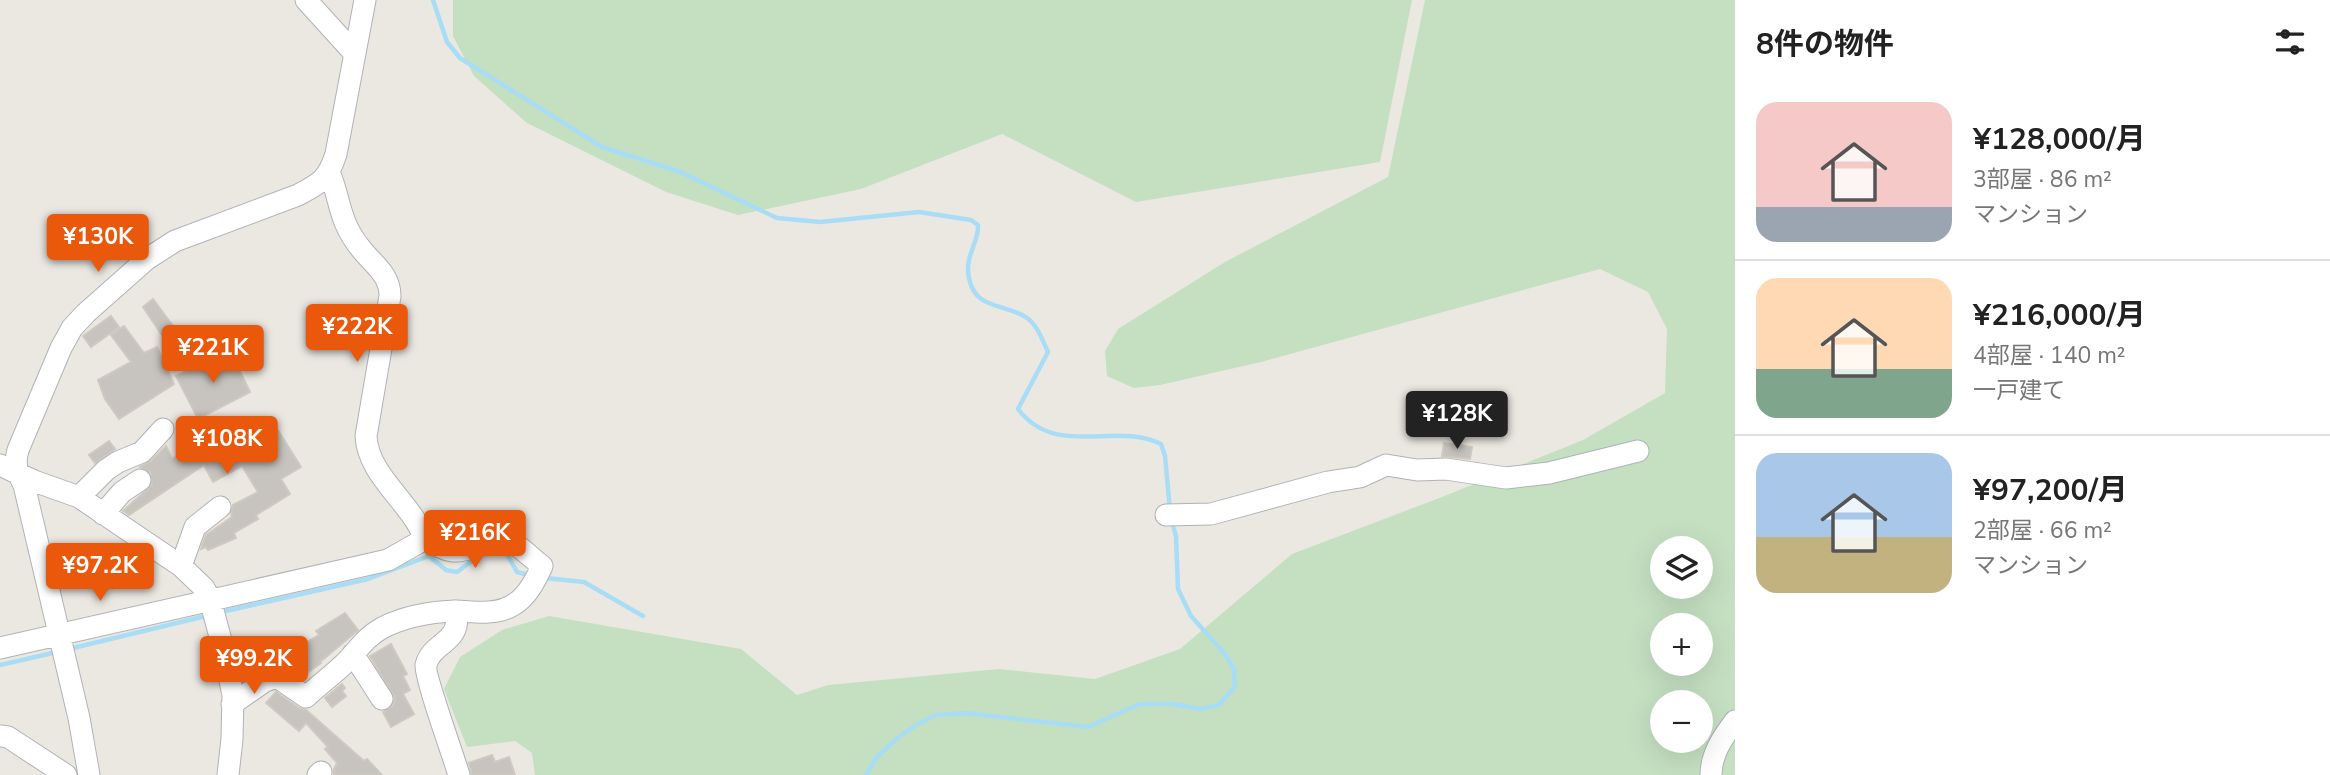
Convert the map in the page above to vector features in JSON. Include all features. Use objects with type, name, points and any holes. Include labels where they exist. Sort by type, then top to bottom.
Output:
[{"type":"street","points":[[306,0],[355,54]]},
{"type":"street","points":[[232,704],[265,681],[277,677],[306,697],[352,654],[360,643],[382,628],[412,615],[456,611],[490,612],[507,608],[521,600],[542,566],[511,542],[500,538],[489,539],[465,552],[451,552],[425,538],[420,524],[370,459],[366,436],[390,285],[387,276],[362,250],[344,223],[330,174],[365,0]]},
{"type":"street","points":[[8,469],[15,462],[48,377],[72,328],[86,313],[148,259],[175,241],[298,194],[317,185],[330,174]]},
{"type":"street","points":[[79,497],[106,470],[142,452],[163,429]]},
{"type":"street","points":[[1170,515],[1211,514],[1328,482],[1360,477],[1386,465],[1417,470],[1446,469],[1506,478],[1549,473],[1638,451]]},
{"type":"street","points":[[8,469],[79,497],[195,578],[213,610],[223,648],[232,704],[228,775]]},
{"type":"street","points":[[8,469],[24,485],[79,718],[89,775]]},
{"type":"street","points":[[103,514],[122,492],[140,481]]},
{"type":"street","points":[[180,566],[195,527],[220,507]]},
{"type":"street","points":[[0,648],[61,645],[213,610],[239,595],[388,560],[425,538]]},
{"type":"street","points":[[456,611],[456,630],[428,659],[425,668],[460,775]]},
{"type":"street","points":[[352,654],[382,699]]},
{"type":"street","points":[[1711,775],[1713,758],[1735,721]]},
{"type":"street","points":[[0,736],[8,737],[65,775]]},
{"type":"street","points":[[36,775],[42,775]]},
{"type":"green space","points":[[453,0],[1412,0],[1380,162],[1136,202],[1002,134],[861,189],[738,215],[666,192],[527,123],[474,76],[453,36]]},
{"type":"green space","points":[[1425,0],[1735,0],[1735,775],[535,775],[532,753],[515,741],[467,747],[444,689],[460,657],[502,630],[549,616],[741,649],[797,695],[828,685],[999,669],[1095,679],[1180,649],[1292,554],[1583,440],[1665,393],[1667,329],[1648,292],[1600,269],[1261,362],[1160,385],[1134,388],[1107,376],[1105,351],[1118,329],[1225,262],[1388,177]]},
{"type":"building","points":[[153,299],[176,330],[164,338],[143,307]]},
{"type":"building","points":[[111,316],[119,327],[91,347],[83,336]]},
{"type":"building","points":[[124,326],[144,353],[157,347],[174,384],[119,419],[105,399],[98,380],[131,362],[111,335]]},
{"type":"building","points":[[230,351],[250,392],[198,419],[176,376]]},
{"type":"building","points":[[217,427],[230,450],[250,438],[251,440],[255,437],[258,441],[277,429],[301,467],[281,479],[290,494],[256,515],[258,519],[234,533],[236,538],[208,550],[206,547],[201,549],[206,535],[232,517],[233,505],[258,492],[242,466],[213,482],[204,465],[129,515],[123,511],[152,485],[151,473],[140,467],[151,461],[166,446],[172,459]]},
{"type":"building","points":[[109,441],[115,449],[95,463],[89,455]]},
{"type":"building","points":[[1444,443],[1472,447],[1470,459],[1442,456]]},
{"type":"building","points":[[345,613],[358,630],[301,677],[279,664],[273,657],[287,646],[291,651],[319,635],[316,631]]},
{"type":"building","points":[[391,644],[407,674],[403,676],[410,690],[403,694],[414,714],[391,727],[383,712],[393,706],[395,698],[370,656]]},
{"type":"building","points":[[342,684],[345,688],[342,691],[346,696],[332,707],[325,698]]},
{"type":"building","points":[[276,692],[306,710],[364,761],[367,759],[382,775],[334,775],[337,763],[325,749],[328,747],[306,723],[299,731],[266,703]]},
{"type":"building","points":[[492,755],[495,762],[509,757],[515,775],[472,775],[469,763]]},
{"type":"waterway","points":[[433,0],[447,42],[460,58],[602,147],[678,171],[777,218],[820,222],[919,212],[971,220],[978,225],[968,263],[972,288],[990,304],[1015,312],[1032,322],[1048,352],[1018,409],[1033,424],[1050,432],[1086,437],[1125,436],[1161,444],[1165,456],[1170,510]]},
{"type":"waterway","points":[[866,775],[876,758],[896,739],[936,715],[966,713],[1088,727],[1140,704],[1172,704],[1200,709],[1219,705],[1235,686],[1234,669],[1224,653],[1191,616],[1178,589],[1176,536],[1172,522]]},
{"type":"waterway","points":[[222,612],[368,579],[429,556],[446,570],[457,572],[485,553],[505,551],[517,572],[529,575]]},
{"type":"waterway","points":[[545,578],[584,582],[643,616]]},
{"type":"waterway","points":[[69,649],[210,615]]},
{"type":"waterway","points":[[0,665],[57,652]]}]
